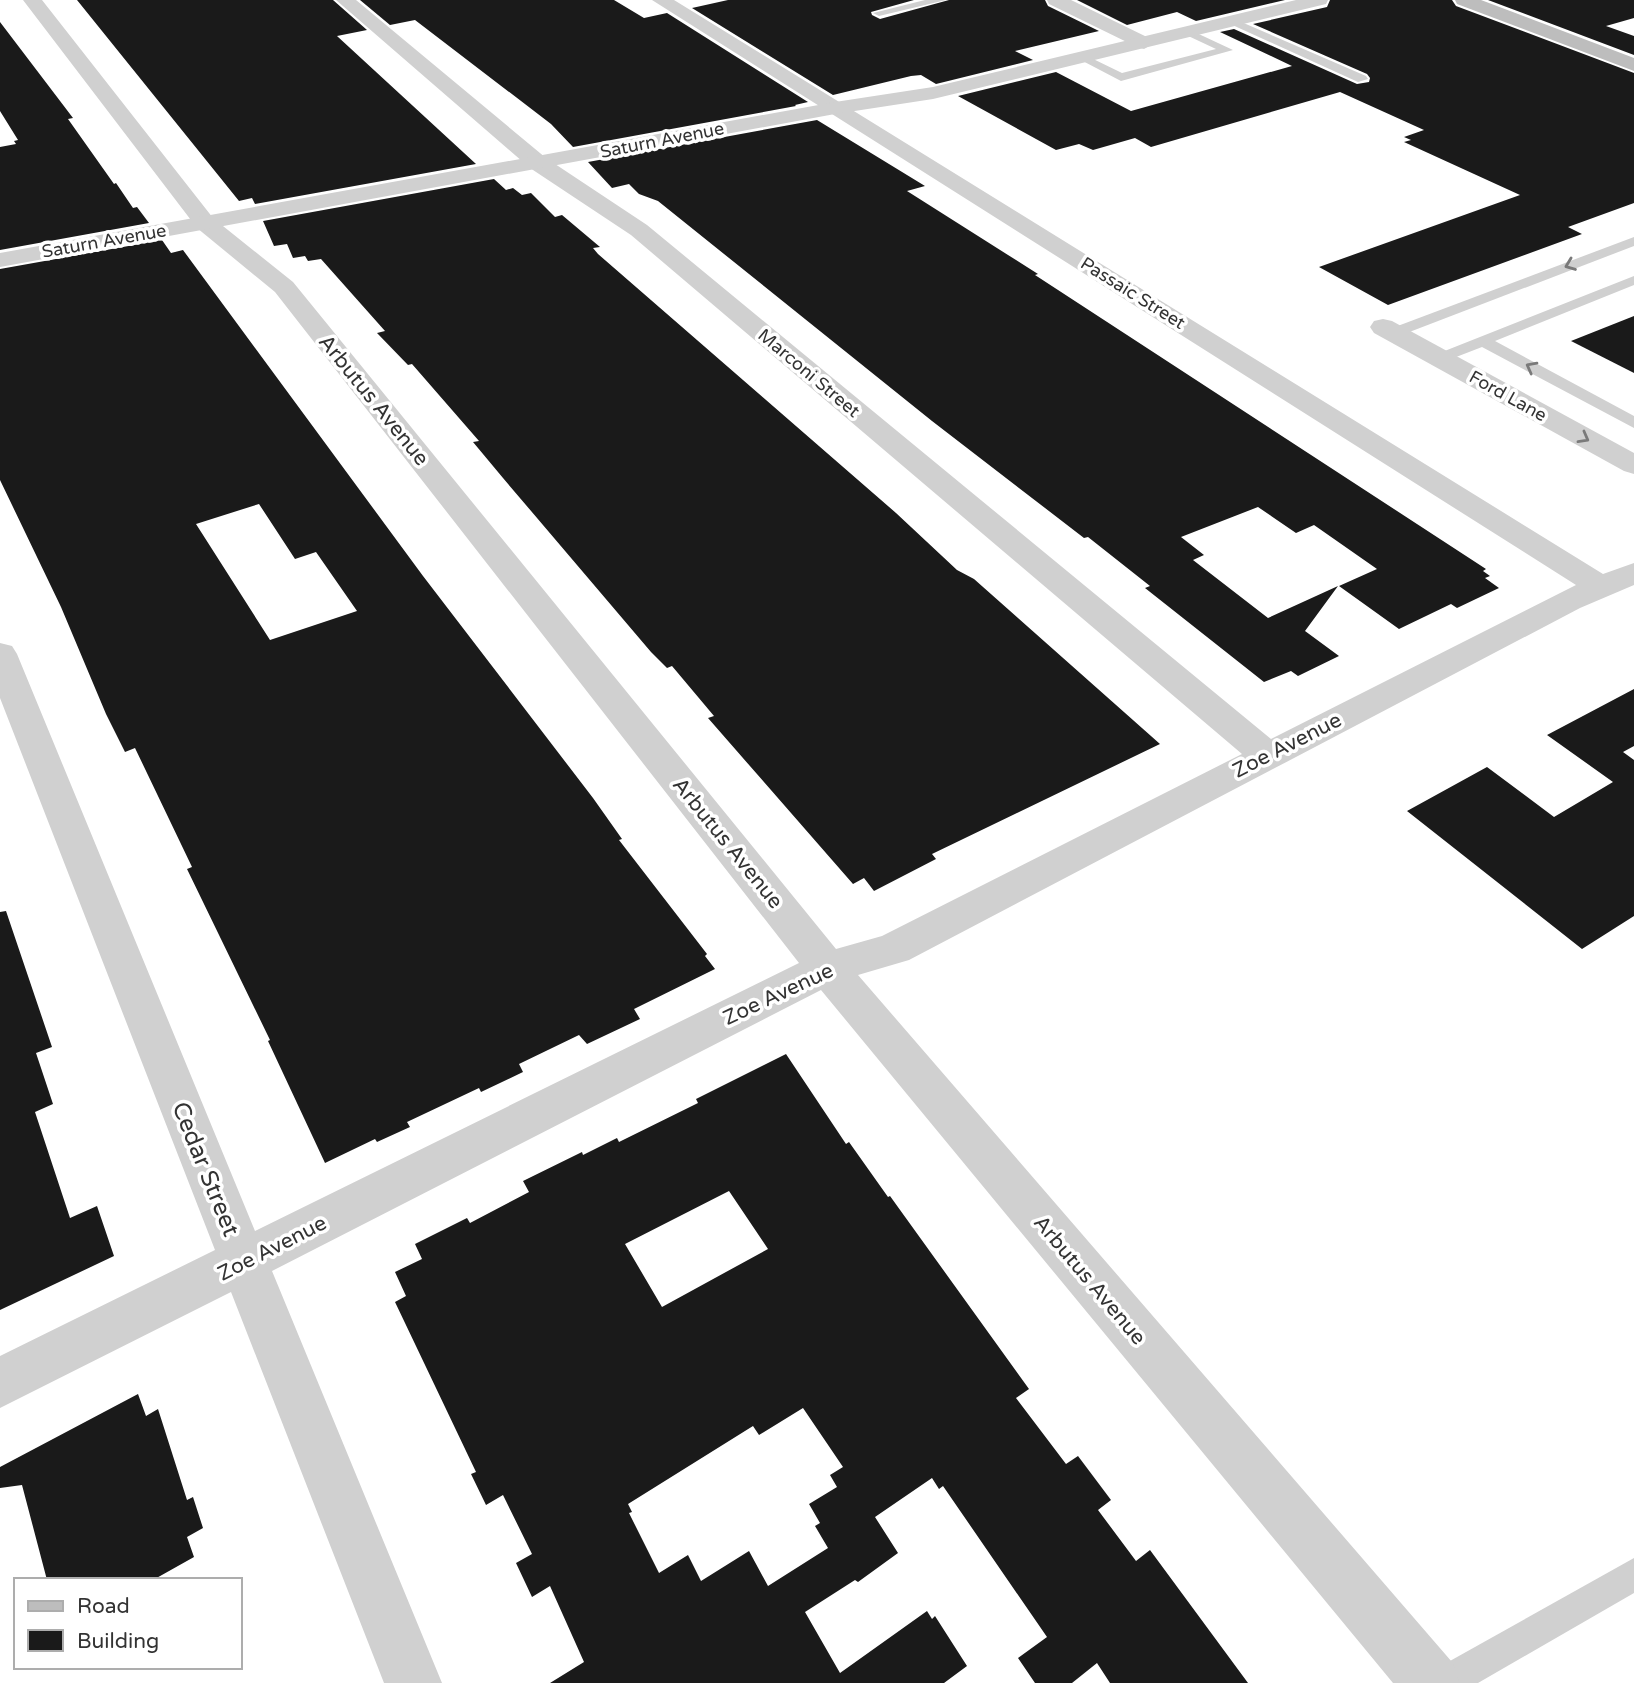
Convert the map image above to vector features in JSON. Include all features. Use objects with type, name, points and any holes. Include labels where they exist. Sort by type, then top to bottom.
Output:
[{"type":"main road","points":[[1464,0],[1634,65]]},
{"type":"street","name":"Arbutus Avenue","points":[[32,0],[205,222],[284,287],[827,968],[1431,1683]]},
{"type":"street","name":"Marconi Street","points":[[345,0],[538,163],[639,230],[1267,755]]},
{"type":"street","name":"Passaic Street","points":[[662,0],[1618,581]]},
{"type":"street","points":[[1056,0],[1144,43]]},
{"type":"street","name":"Saturn Avenue","points":[[0,260],[835,107],[933,93],[1319,0]]},
{"type":"street","name":"Ford Lane","points":[[1388,330],[1634,465]]},
{"type":"street","name":"Zoe Avenue","points":[[0,1383],[827,968],[894,949],[1568,601],[1618,581]]},
{"type":"street","name":"Cedar Street","points":[[0,654],[413,1683]]},
{"type":"lane","points":[[879,13],[941,0]]},
{"type":"lane","points":[[1232,22],[1362,79]]},
{"type":"lane","points":[[1083,58],[1121,77],[1227,50],[1188,32]]},
{"type":"lane","points":[[1388,330],[1634,241]]},
{"type":"lane","points":[[1438,359],[1634,279]]},
{"type":"lane","points":[[1483,341],[1634,423]]},
{"type":"lane","points":[[1444,1683],[1634,1575]]},
{"type":"building","points":[[77,0],[333,0],[367,30],[337,36],[476,164],[255,204],[252,198],[239,201]]},
{"type":"building","points":[[360,0],[614,0],[644,18],[667,13],[808,102],[573,147],[551,124],[415,20],[390,25]]},
{"type":"building","points":[[728,0],[914,0],[871,12],[880,19],[949,0],[1045,0],[1048,6],[1099,31],[1015,51],[1033,60],[936,84],[921,75],[911,76],[833,95],[692,8]]},
{"type":"building","points":[[1077,0],[1285,0],[1196,21],[1177,12],[1127,25]]},
{"type":"building","points":[[1330,0],[1452,0],[1456,6],[1634,73],[1634,203],[1568,227],[1582,234],[1388,305],[1319,267],[1520,195],[1404,142],[1411,140],[1404,137],[1424,130],[1340,92],[1151,147],[1135,138],[1093,150],[1079,144],[1056,150],[958,96],[1056,72],[1131,111],[1292,66],[1220,32],[1234,29],[1357,84],[1369,82],[1367,74],[1253,24],[1327,7]]},
{"type":"building","points":[[1488,0],[1634,0],[1634,18],[1606,26],[1634,36],[1634,55]]},
{"type":"building","points":[[0,22],[73,118],[68,119],[114,184],[116,183],[133,208],[137,207],[149,223],[0,250],[0,147],[16,144],[14,141],[18,140],[0,111]]},
{"type":"building","points":[[817,120],[925,186],[907,191],[1038,274],[1035,275],[1486,569],[1483,571],[1490,576],[1485,578],[1499,588],[1457,608],[1451,604],[1399,629],[1339,586],[1377,569],[1314,525],[1296,533],[1258,507],[1181,537],[1204,555],[1193,560],[1268,618],[1338,586],[1305,631],[1339,656],[1298,676],[1291,671],[1264,682],[1145,588],[1150,586],[932,421],[658,201],[639,194],[629,184],[612,188],[588,162]]},
{"type":"building","points":[[494,179],[506,190],[513,188],[522,195],[531,193],[555,217],[562,215],[600,247],[593,248],[896,513],[957,570],[974,579],[1160,744],[932,854],[936,859],[874,891],[864,878],[853,884],[708,718],[714,716],[672,666],[667,668],[651,652],[473,442],[479,441],[412,364],[408,365],[377,333],[385,331],[321,259],[308,261],[305,256],[293,258],[287,244],[274,246],[263,221]]},
{"type":"building","points":[[162,240],[171,253],[183,250],[423,576],[593,798],[622,839],[619,840],[707,954],[705,956],[715,969],[634,1009],[640,1019],[587,1044],[579,1035],[519,1064],[523,1072],[481,1092],[479,1088],[407,1122],[410,1127],[377,1142],[375,1139],[325,1163],[268,1041],[270,1040],[187,869],[192,867],[135,748],[125,752],[106,714],[61,607],[0,480],[0,269]],"holes":[[[259,504],[295,559],[316,552],[357,611],[270,640],[196,524]]]},
{"type":"building","points":[[1634,316],[1634,373],[1571,341]]},
{"type":"building","points":[[1634,689],[1634,746],[1623,752],[1634,760],[1634,916],[1582,949],[1407,811],[1487,767],[1554,817],[1613,782],[1547,735]]},
{"type":"building","points":[[6,911],[52,1047],[36,1053],[53,1104],[35,1112],[70,1218],[97,1206],[114,1256],[0,1310],[0,912]]},
{"type":"building","points":[[786,1054],[846,1144],[849,1142],[888,1197],[890,1196],[1029,1389],[1016,1398],[1066,1464],[1078,1456],[1111,1500],[1098,1510],[1136,1561],[1150,1550],[1248,1683],[1110,1683],[1097,1663],[1072,1683],[1035,1683],[1018,1658],[1047,1637],[943,1486],[939,1489],[932,1478],[875,1517],[898,1553],[858,1582],[855,1580],[805,1612],[840,1673],[927,1611],[932,1619],[935,1616],[967,1666],[944,1683],[550,1683],[584,1662],[550,1586],[532,1597],[516,1563],[532,1554],[503,1495],[486,1505],[471,1474],[476,1472],[395,1302],[406,1296],[395,1272],[422,1259],[415,1244],[467,1218],[470,1223],[529,1192],[523,1181],[582,1152],[583,1155],[617,1138],[619,1142],[698,1103],[696,1099]],"holes":[[[729,1191],[768,1249],[662,1307],[625,1244]],[[803,1408],[843,1467],[830,1475],[837,1487],[809,1504],[820,1523],[815,1526],[828,1548],[768,1586],[749,1551],[701,1581],[688,1555],[659,1573],[629,1513],[632,1512],[628,1504],[753,1426],[759,1435]]]},
{"type":"building","points":[[138,1394],[146,1416],[158,1409],[187,1500],[193,1497],[203,1528],[187,1537],[194,1557],[157,1578],[46,1578],[22,1485],[0,1488],[0,1467]]}]
